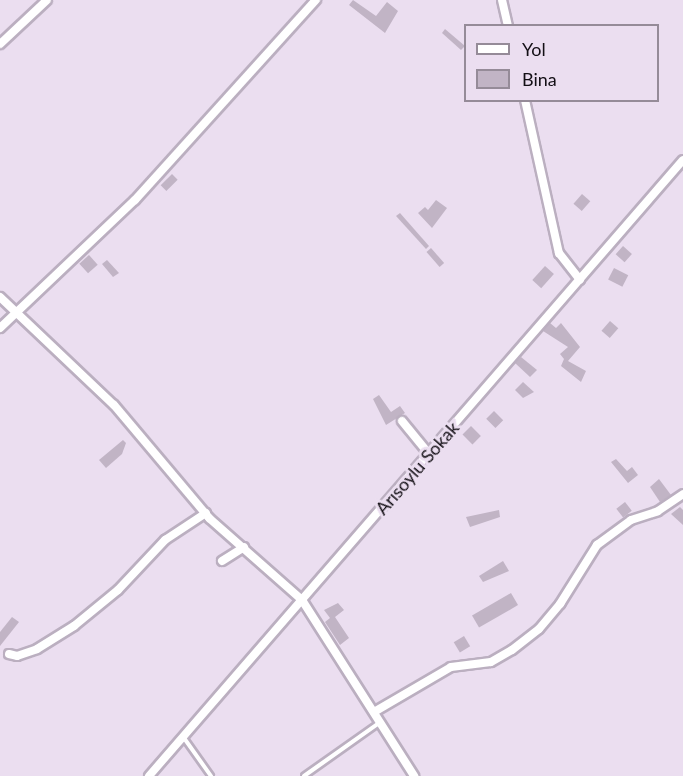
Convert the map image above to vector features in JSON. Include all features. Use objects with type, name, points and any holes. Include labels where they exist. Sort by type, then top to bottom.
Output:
[{"type":"street","points":[[0,44],[47,0]]},
{"type":"street","points":[[0,328],[142,192],[316,0]]},
{"type":"street","points":[[502,0],[508,24]]},
{"type":"street","points":[[525,102],[559,253],[580,280]]},
{"type":"street","name":"Arısoylu Sokak","points":[[149,776],[683,160]]},
{"type":"street","points":[[0,297],[19,312],[114,405],[206,513],[302,600],[414,776]]},
{"type":"street","points":[[402,421],[429,454]]},
{"type":"street","points":[[374,712],[451,667],[490,662],[512,650],[539,629],[597,545],[631,520],[658,511],[683,494]]},
{"type":"street","points":[[9,654],[17,656],[37,649],[74,626],[118,590],[165,540],[206,513]]},
{"type":"street","points":[[222,561],[244,547]]},
{"type":"lane","points":[[304,776],[380,722]]},
{"type":"lane","points":[[183,737],[211,776]]},
{"type":"building","points":[[353,0],[376,16],[387,2],[398,11],[385,33],[349,5]]},
{"type":"building","points":[[445,29],[464,47],[461,50],[442,33]]},
{"type":"building","points":[[172,174],[178,180],[166,191],[161,185]]},
{"type":"building","points":[[582,194],[590,201],[582,211],[573,204]]},
{"type":"building","points":[[436,200],[447,208],[432,228],[418,213],[425,207],[428,210]]},
{"type":"building","points":[[400,213],[429,246],[426,249],[396,216]]},
{"type":"building","points":[[623,246],[632,254],[625,262],[616,254]]},
{"type":"building","points":[[431,248],[444,263],[440,267],[426,252]]},
{"type":"building","points":[[89,255],[98,265],[88,273],[79,264]]},
{"type":"building","points":[[107,260],[119,273],[113,277],[102,264]]},
{"type":"building","points":[[545,266],[554,274],[541,288],[532,280]]},
{"type":"building","points":[[614,268],[628,275],[622,287],[608,280]]},
{"type":"building","points":[[610,321],[618,328],[610,338],[601,331]]},
{"type":"building","points":[[550,323],[556,328],[561,323],[580,347],[568,361],[586,371],[581,382],[561,366],[564,359],[560,354],[568,347],[543,331]]},
{"type":"building","points":[[521,357],[537,370],[530,377],[515,363]]},
{"type":"building","points":[[523,382],[534,392],[523,398],[515,390]]},
{"type":"building","points":[[379,395],[391,412],[400,406],[405,413],[386,425],[373,399]]},
{"type":"building","points":[[494,411],[503,420],[495,428],[486,419]]},
{"type":"building","points":[[471,426],[481,436],[472,444],[463,434]]},
{"type":"building","points":[[123,440],[126,443],[122,454],[106,468],[99,460]]},
{"type":"building","points":[[616,459],[627,471],[632,467],[638,475],[628,483],[611,462]]},
{"type":"building","points":[[659,479],[671,495],[660,502],[650,487]]},
{"type":"building","points":[[625,502],[632,511],[623,517],[616,509]]},
{"type":"building","points":[[680,507],[683,510],[683,525],[671,514]]},
{"type":"building","points":[[499,510],[500,517],[470,527],[466,517]]},
{"type":"building","points":[[503,561],[509,571],[483,582],[479,576]]},
{"type":"building","points":[[511,593],[518,605],[479,628],[472,616]]},
{"type":"building","points":[[338,603],[344,610],[335,617],[349,638],[340,645],[325,622],[330,618],[324,610]]},
{"type":"building","points":[[12,617],[19,622],[0,646],[0,632]]},
{"type":"building","points":[[464,636],[470,646],[460,652],[454,642]]}]
